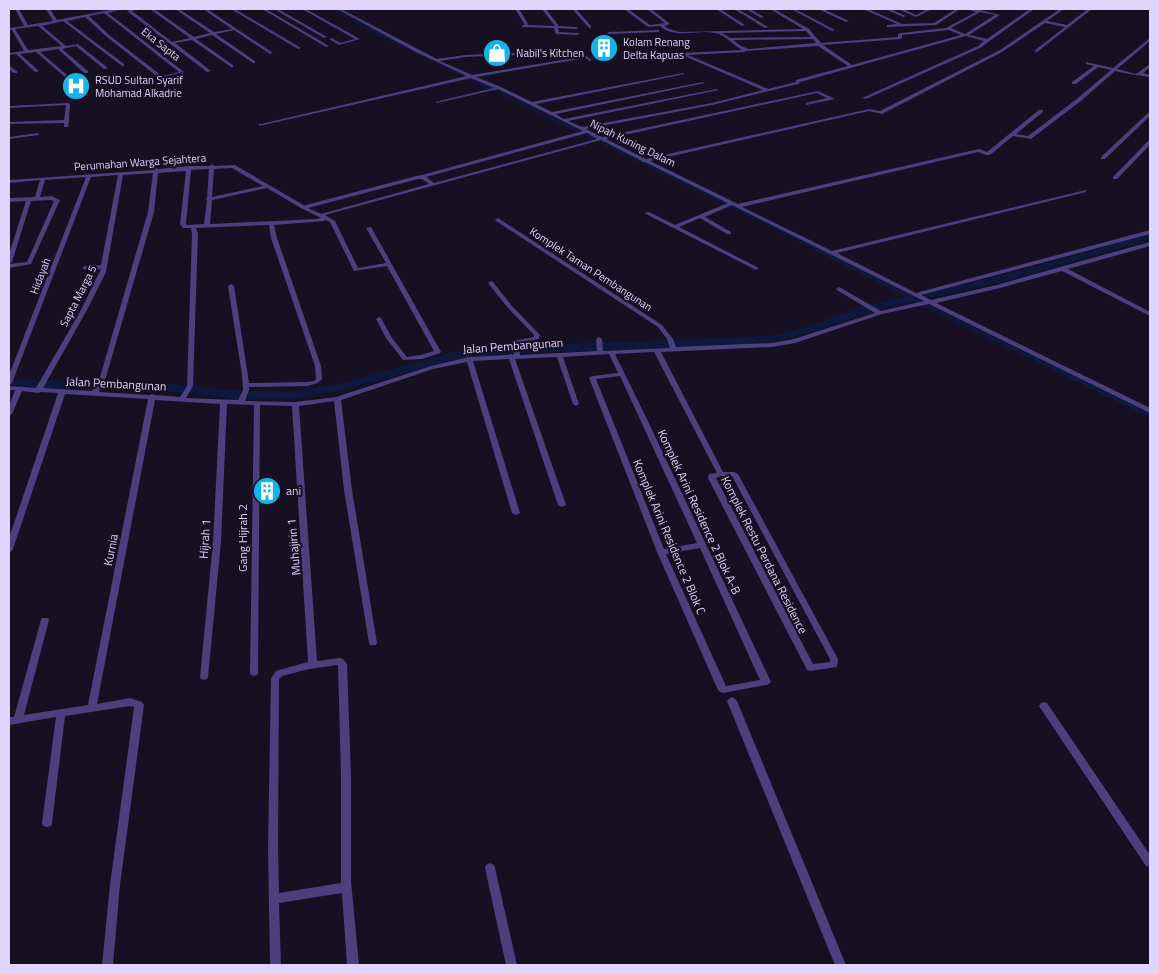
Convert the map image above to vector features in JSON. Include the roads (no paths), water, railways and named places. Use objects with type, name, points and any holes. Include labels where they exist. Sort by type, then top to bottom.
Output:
[{"type":"street","points":[[17,9],[27,27]]},
{"type":"street","points":[[48,9],[56,22]]},
{"type":"street","points":[[76,9],[86,17]]},
{"type":"street","points":[[27,52],[13,29],[40,26],[119,9]]},
{"type":"street","points":[[136,9],[129,11],[209,71]]},
{"type":"street","points":[[152,9],[232,66]]},
{"type":"street","points":[[177,9],[254,62]]},
{"type":"street","points":[[205,9],[271,53]]},
{"type":"street","points":[[233,9],[298,48]]},
{"type":"street","points":[[264,9],[327,46]]},
{"type":"street","points":[[276,9],[325,37]]},
{"type":"street","points":[[304,9],[358,39],[340,44],[331,39]]},
{"type":"street","name":"Nipah Kuning Dalam","points":[[339,9],[469,77],[564,120],[1150,411]]},
{"type":"street","points":[[517,9],[524,25],[576,28]]},
{"type":"street","points":[[544,9],[557,27],[557,33],[578,34]]},
{"type":"street","points":[[574,9],[590,28]]},
{"type":"street","points":[[626,9],[649,26],[668,24],[649,9]]},
{"type":"street","points":[[718,9],[743,25]]},
{"type":"street","points":[[736,9],[766,27]]},
{"type":"street","points":[[748,9],[762,17]]},
{"type":"street","points":[[772,9],[806,29],[820,45],[851,66]]},
{"type":"street","points":[[793,9],[832,30]]},
{"type":"street","points":[[820,9],[847,21]]},
{"type":"street","points":[[865,9],[903,25]]},
{"type":"street","points":[[887,9],[914,20]]},
{"type":"street","points":[[900,9],[916,16],[930,9]]},
{"type":"street","points":[[934,24],[958,9]]},
{"type":"street","points":[[424,176],[584,130],[712,104],[966,35],[998,15],[969,9]]},
{"type":"street","points":[[864,98],[987,42],[1032,9]]},
{"type":"street","points":[[644,160],[867,110],[882,112],[1008,46],[1062,9]]},
{"type":"street","points":[[1036,51],[1090,9]]},
{"type":"street","points":[[654,58],[682,54],[900,38],[900,34],[949,29],[980,11]]},
{"type":"street","name":"Eka Sapta","points":[[86,17],[161,77],[182,72],[104,12]]},
{"type":"street","points":[[66,21],[123,65]]},
{"type":"street","points":[[1043,22],[1067,26]]},
{"type":"street","points":[[888,26],[934,24],[993,44]]},
{"type":"street","points":[[40,26],[65,46]]},
{"type":"street","points":[[530,32],[531,26]]},
{"type":"street","points":[[662,26],[668,31]]},
{"type":"street","points":[[171,43],[235,29]]},
{"type":"street","points":[[609,33],[806,29]]},
{"type":"street","points":[[714,32],[746,50]]},
{"type":"street","points":[[932,35],[956,32]]},
{"type":"street","points":[[728,39],[814,38]]},
{"type":"street","points":[[1013,134],[1029,138],[1114,70],[1150,38]]},
{"type":"street","points":[[9,54],[94,43]]},
{"type":"street","points":[[80,46],[106,68]]},
{"type":"street","points":[[1000,46],[1008,46]]},
{"type":"street","points":[[59,48],[86,72]]},
{"type":"street","points":[[37,51],[64,76]]},
{"type":"street","points":[[437,60],[460,56],[581,51]]},
{"type":"street","points":[[17,53],[37,71]]},
{"type":"street","points":[[682,54],[768,90]]},
{"type":"street","points":[[261,125],[469,77],[586,57],[590,60]]},
{"type":"street","points":[[1087,63],[1150,76]]},
{"type":"street","points":[[1138,74],[1150,65]]},
{"type":"street","points":[[1074,83],[1096,66]]},
{"type":"street","points":[[9,67],[15,72]]},
{"type":"street","points":[[531,104],[683,74]]},
{"type":"street","points":[[551,114],[703,83]]},
{"type":"street","points":[[437,102],[495,89]]},
{"type":"street","points":[[564,120],[717,90]]},
{"type":"street","points":[[189,168],[183,224],[185,227],[316,221],[322,220],[324,215],[601,139],[818,92],[832,99],[808,104]]},
{"type":"street","points":[[9,107],[68,104],[66,124],[9,123]]},
{"type":"street","points":[[675,227],[702,217],[704,214],[733,205],[974,151],[988,154],[1041,111]]},
{"type":"street","points":[[1103,158],[1150,114]]},
{"type":"street","points":[[9,138],[37,134]]},
{"type":"street","points":[[1115,178],[1150,142]]},
{"type":"street","points":[[207,226],[212,166]]},
{"type":"street","name":"Perumahan Warga Sejahtera","points":[[9,182],[233,166],[303,207],[324,215]]},
{"type":"street","points":[[95,392],[101,381],[151,212],[156,170]]},
{"type":"street","name":"Sapta Marga 5","points":[[38,389],[84,310],[104,267],[122,173]]},
{"type":"street","name":"Hidayah","points":[[9,383],[89,176]]},
{"type":"street","points":[[308,206],[418,177],[423,177],[434,185]]},
{"type":"street","points":[[38,199],[43,179]]},
{"type":"street","points":[[208,199],[268,186]]},
{"type":"street","points":[[831,253],[1084,191]]},
{"type":"street","points":[[9,200],[55,198],[57,200],[29,263],[9,266]]},
{"type":"street","points":[[9,262],[29,199]]},
{"type":"street","points":[[647,213],[756,268]]},
{"type":"street","points":[[324,215],[332,221],[356,270],[389,264]]},
{"type":"street","points":[[702,217],[729,232]]},
{"type":"street","name":"Komplek Taman Pembangunan","points":[[498,220],[660,326],[670,339],[673,349]]},
{"type":"street","points":[[246,387],[307,384],[316,382],[319,379],[318,366],[274,238],[271,223]]},
{"type":"street","points":[[184,397],[190,386],[195,234],[193,227]]},
{"type":"street","points":[[369,228],[438,352],[423,358],[405,359],[389,338],[379,319]]},
{"type":"street","points":[[916,295],[1150,232]]},
{"type":"street","name":"Jalan Pembangunan","points":[[9,388],[184,397],[224,402],[242,400],[257,404],[295,404],[338,399],[430,367],[469,359],[784,344],[878,312],[919,305],[998,287],[1150,244]]},
{"type":"street","points":[[85,268],[104,267]]},
{"type":"street","points":[[1062,268],[1150,314]]},
{"type":"street","points":[[491,283],[537,336],[537,338],[515,342],[515,356],[562,505]]},
{"type":"street","points":[[231,286],[246,387],[242,400]]},
{"type":"street","points":[[839,288],[878,312]]},
{"type":"street","points":[[598,339],[600,353]]},
{"type":"street","name":"Komplek Restu Perdana Residence","points":[[657,351],[720,474]]},
{"type":"street","name":"Komplek Arini Residence 2 Blok A-B","points":[[611,352],[766,682]]},
{"type":"street","points":[[559,354],[576,404]]},
{"type":"street","points":[[423,358],[430,367]]},
{"type":"street","points":[[469,359],[516,513]]},
{"type":"street","name":"Komplek Arini Residence 2 Blok C","points":[[622,374],[592,378],[661,552],[723,690],[766,682]]},
{"type":"street","points":[[9,414],[19,389]]},
{"type":"street","points":[[9,549],[62,392]]},
{"type":"street","name":"Kurnia","points":[[92,708],[152,396]]},
{"type":"street","points":[[338,399],[348,490],[373,642]]},
{"type":"street","name":"Hijrah 1","points":[[204,677],[217,542],[224,402]]},
{"type":"street","name":"Gang Hijrah 2","points":[[254,673],[257,404]]},
{"type":"street","name":"Muhajirin 1","points":[[295,404],[311,662]]},
{"type":"street","name":"Komplek Restu Perdana Residence","points":[[720,474],[734,474],[834,659],[834,665],[810,668],[712,478],[712,476],[720,474]]},
{"type":"street","points":[[661,552],[701,545]]},
{"type":"street","points":[[44,620],[13,720],[130,702],[139,705],[114,885],[108,965]]},
{"type":"street","points":[[275,965],[275,678],[279,673],[311,662],[340,661],[343,664],[347,887],[353,965]]},
{"type":"street","points":[[732,701],[841,965]]},
{"type":"street","points":[[1044,706],[1150,863]]},
{"type":"street","points":[[47,823],[61,712]]},
{"type":"street","points":[[490,868],[512,965]]},
{"type":"street","points":[[274,899],[347,887]]},
{"type":"waterway","points":[[9,30],[73,21],[126,9]]},
{"type":"waterway","points":[[332,9],[383,36],[759,219],[920,303],[1150,416]]},
{"type":"waterway","points":[[9,383],[186,389],[238,395],[293,395],[335,388],[462,354],[509,350],[750,341],[775,338],[809,330],[872,307],[998,280],[1150,237]]},
{"type":"place","name":"Kolam Renang Delta Kapuas","points":[[604,48]]},
{"type":"place","name":"Nabil's Kitchen","points":[[497,53]]},
{"type":"place","name":"RSUD Sultan Syarif Mohamad Alkadrie","points":[[76,86]]},
{"type":"place","name":"ani","points":[[267,491]]}]
